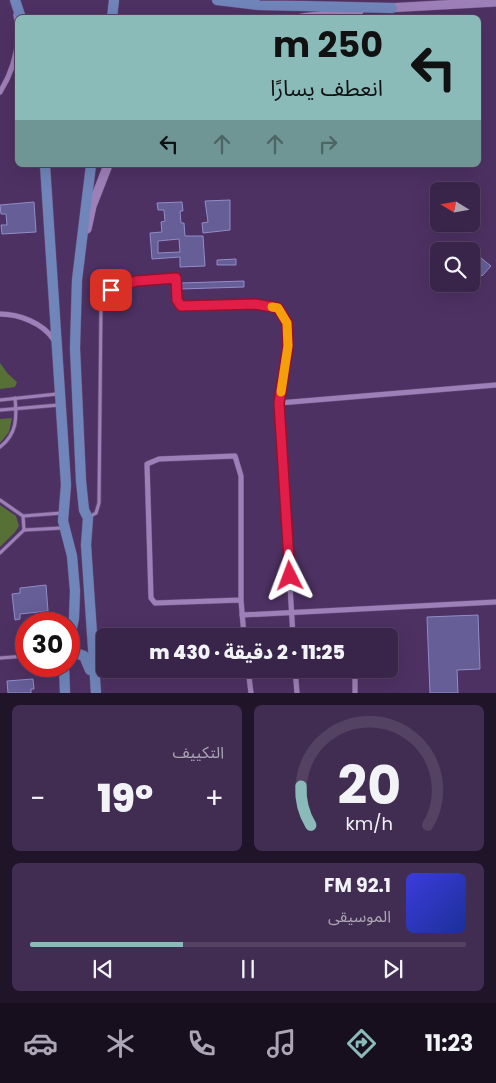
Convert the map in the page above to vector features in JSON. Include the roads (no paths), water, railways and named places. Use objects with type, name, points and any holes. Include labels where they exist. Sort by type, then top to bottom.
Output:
[{"type":"main road","points":[[14,0],[20,15]]},
{"type":"main road","points":[[112,15],[114,0]]},
{"type":"main road","points":[[217,0],[259,6],[392,8]]},
{"type":"main road","points":[[45,167],[66,486],[63,521],[72,556],[75,591],[74,612]]},
{"type":"main road","points":[[91,167],[76,280],[75,348],[96,693]]},
{"type":"main road","points":[[65,512],[76,507],[86,518]]},
{"type":"main road","points":[[66,528],[73,532],[81,531],[86,518]]},
{"type":"main road","points":[[80,654],[84,656],[94,680]]},
{"type":"main road","points":[[64,677],[65,693]]},
{"type":"street","points":[[14,0],[16,15]]},
{"type":"street","points":[[329,15],[392,8],[496,2]]},
{"type":"street","points":[[0,92],[13,66],[15,55]]},
{"type":"street","points":[[76,280],[92,206],[107,167]]},
{"type":"street","points":[[0,314],[17,316],[38,325],[54,338],[58,348]]},
{"type":"street","points":[[293,628],[279,403],[496,385]]},
{"type":"street","points":[[240,600],[155,603],[151,598],[147,464],[159,459],[235,456],[241,476],[240,600],[243,628]]},
{"type":"street","points":[[242,615],[496,602]]},
{"type":"street","points":[[249,678],[251,693]]},
{"type":"street","points":[[296,678],[297,693]]},
{"type":"street","points":[[354,693],[355,678]]},
{"type":"lane","points":[[86,518],[96,513],[99,503],[101,304],[105,295],[111,290],[136,281],[176,278],[177,300],[181,306],[255,304],[278,308],[287,323],[288,346],[279,403]]},
{"type":"lane","points":[[0,400],[60,394]]},
{"type":"lane","points":[[0,446],[13,432],[16,421],[15,398]]},
{"type":"lane","points":[[0,410],[61,404]]},
{"type":"lane","points":[[0,500],[23,516],[65,512]]},
{"type":"lane","points":[[23,516],[24,530]]},
{"type":"lane","points":[[0,553],[24,530],[66,528]]},
{"type":"lane","points":[[0,658],[15,657]]}]
